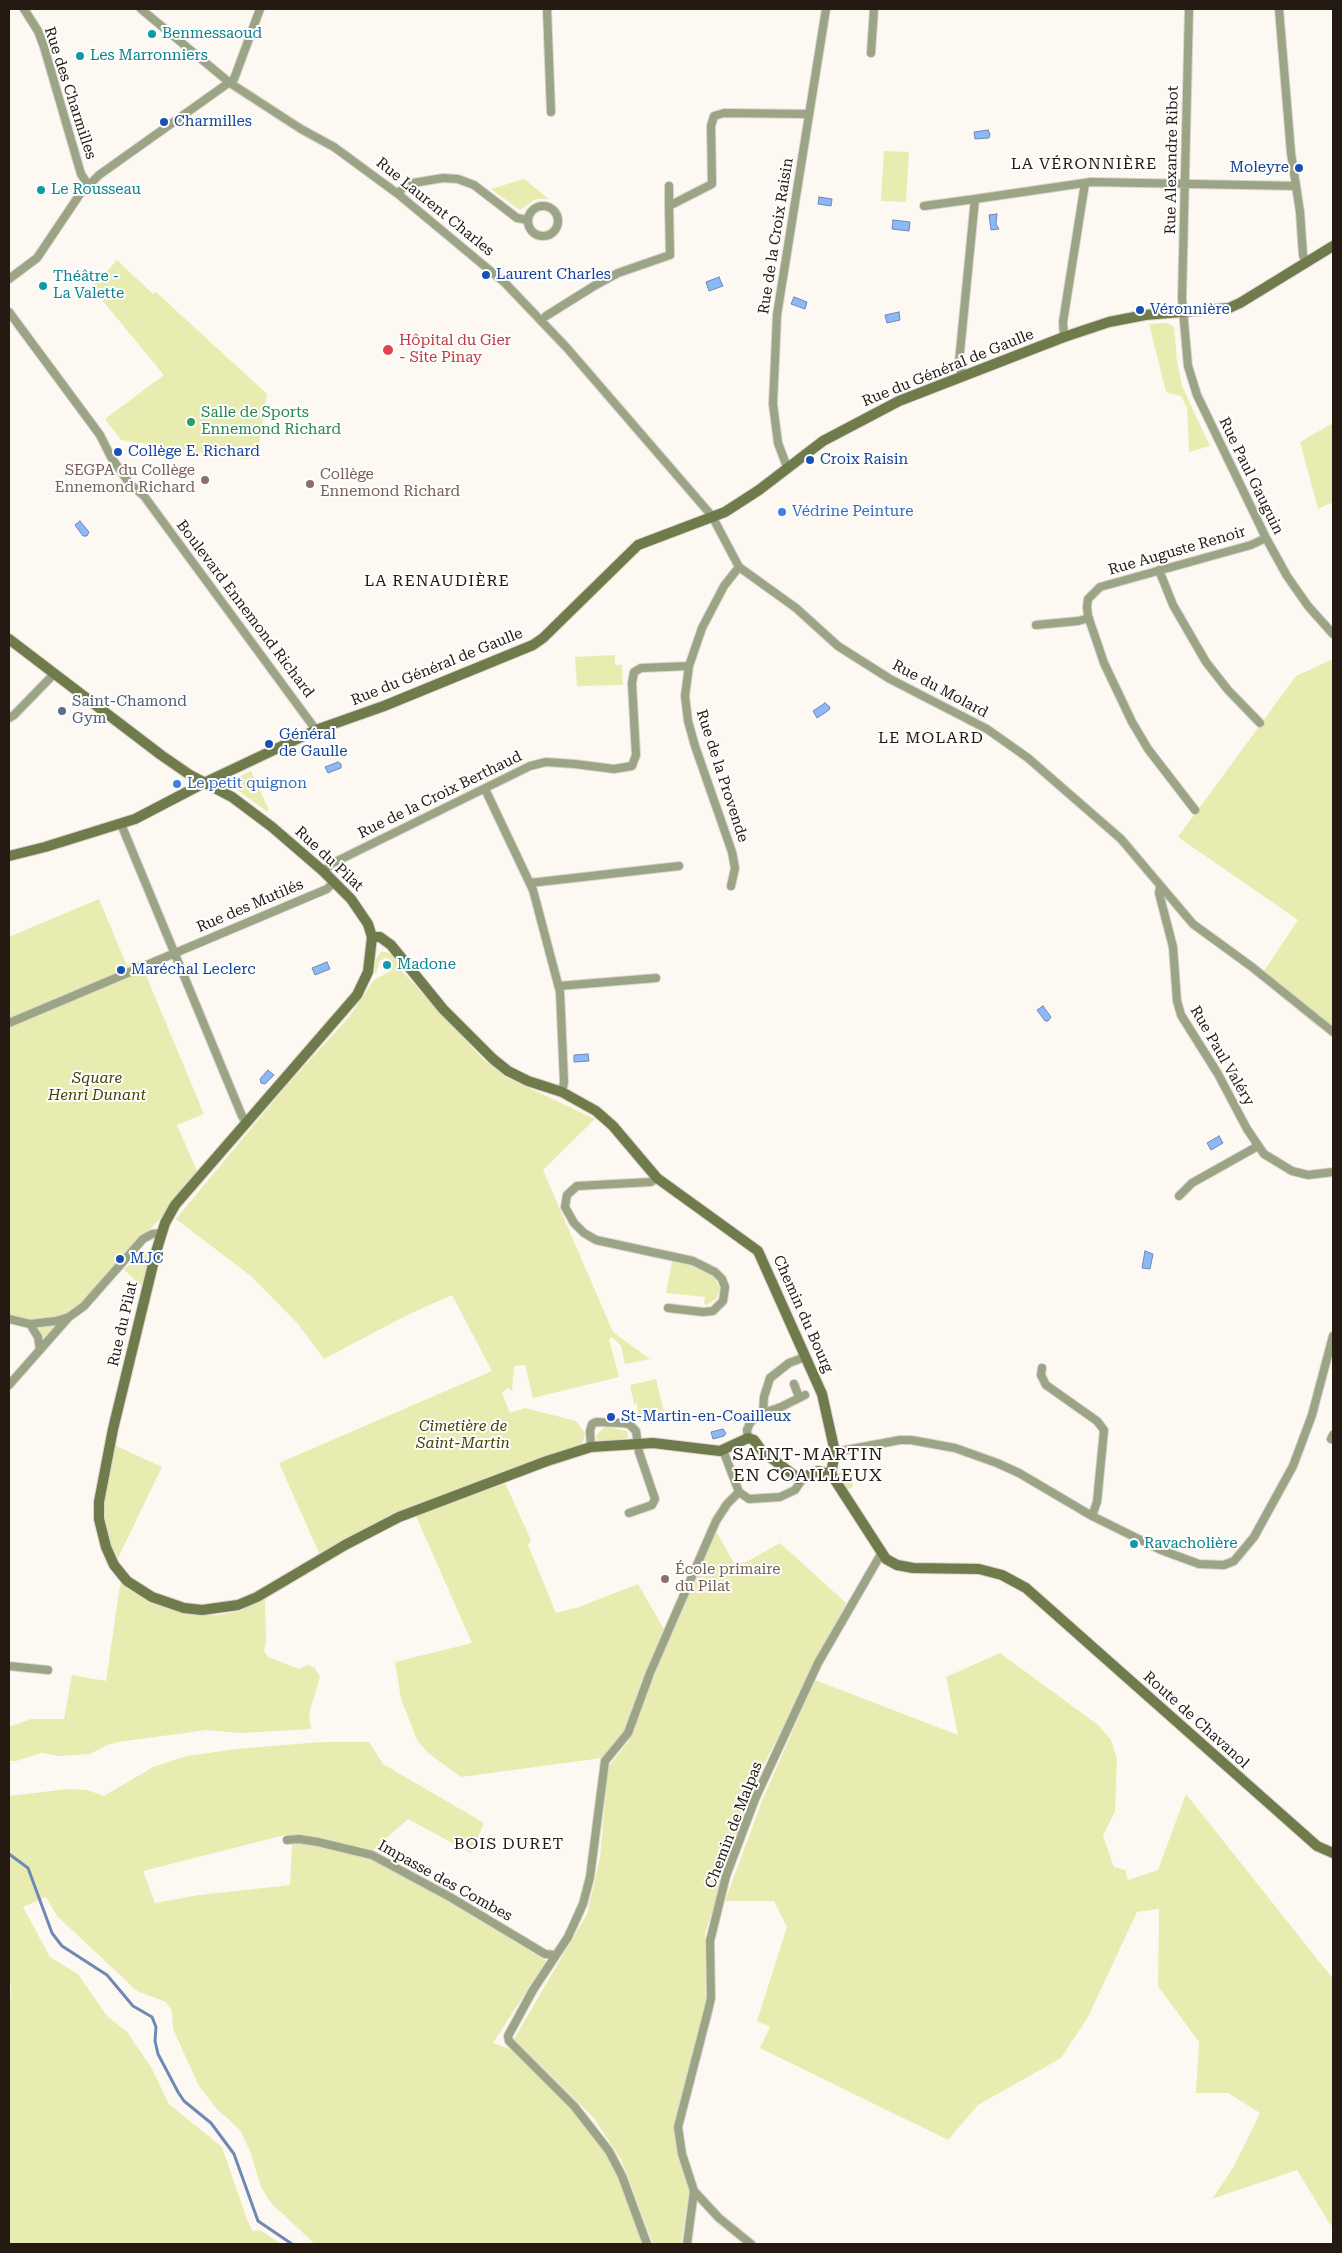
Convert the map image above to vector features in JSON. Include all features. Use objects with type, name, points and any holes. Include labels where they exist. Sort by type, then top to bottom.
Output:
[{"type":"street","name":"Rue des Charmilles","points":[[24,9],[38,31],[44,47],[81,174],[88,185]]},
{"type":"street","name":"Rue Laurent Charles","points":[[141,9],[230,83],[301,129],[334,147],[398,194],[482,263],[537,315],[712,516]]},
{"type":"street","points":[[230,83],[239,69],[260,9]]},
{"type":"street","points":[[547,9],[551,112]]},
{"type":"street","name":"Rue de la Croix Raisin","points":[[787,467],[778,443],[773,404],[777,315],[826,9]]},
{"type":"street","points":[[871,53],[874,9]]},
{"type":"street","name":"Rue Alexandre Ribot","points":[[1182,313],[1189,9]]},
{"type":"street","points":[[1280,9],[1291,153],[1300,212],[1303,255],[1306,263]]},
{"type":"street","name":"Rue des Charmilles","points":[[9,279],[36,258],[66,212],[88,185],[106,170],[230,83]]},
{"type":"street","points":[[669,206],[712,184],[711,121],[714,116],[724,113],[810,114]]},
{"type":"street","points":[[398,194],[403,188],[413,183],[443,178],[458,179],[474,185],[517,218],[528,220]]},
{"type":"street","points":[[1064,337],[1063,322],[1085,183]]},
{"type":"street","points":[[924,206],[1085,183],[1296,186]]},
{"type":"street","points":[[546,316],[594,286],[618,274],[670,255],[669,186]]},
{"type":"street","points":[[962,376],[959,362],[975,199]]},
{"type":"street","name":"Rue du Général de Gaulle","points":[[9,856],[120,824],[153,810],[206,782],[316,730],[384,706],[533,645],[543,638],[638,545],[712,516],[742,501],[823,441],[859,420],[899,401],[1064,337],[1127,318],[1216,310],[1240,303],[1333,246]]},
{"type":"street","name":"Boulevard Ennemond Richard","points":[[9,312],[100,435],[111,457],[129,483],[140,491],[147,500],[316,730]]},
{"type":"street","name":"Rue Paul Gauguin","points":[[1182,313],[1188,366],[1197,395],[1266,538],[1292,584],[1308,606],[1333,634]]},
{"type":"street","name":"Rue du Molard","points":[[712,516],[739,566],[796,608],[838,646],[890,679],[988,729],[1028,758],[1121,838],[1192,924],[1252,967],[1333,1032]]},
{"type":"street","name":"Rue Auguste Renoir","points":[[1195,810],[1148,749],[1132,722],[1104,663],[1089,618],[1088,599],[1100,587],[1251,545],[1266,538]]},
{"type":"street","name":"Rue de la Provende","points":[[731,886],[735,868],[732,852],[696,746],[686,707],[689,666],[714,603],[733,572],[739,566]]},
{"type":"street","points":[[1159,570],[1172,605],[1206,662],[1228,690],[1260,723]]},
{"type":"street","points":[[1036,625],[1078,622],[1089,618]]},
{"type":"street","name":"Rue du Pilat","points":[[9,639],[161,755],[190,775],[206,782],[246,806],[334,882],[361,912],[372,937],[368,972],[357,995],[175,1205],[161,1233],[104,1467],[98,1502],[102,1536],[114,1565],[127,1581],[152,1597],[184,1608],[202,1610],[238,1606],[257,1598],[345,1545],[399,1517],[547,1461],[591,1448],[638,1444],[672,1444],[723,1450]]},
{"type":"street","name":"Rue de la Croix Berthaud","points":[[323,871],[333,863],[530,766],[539,763],[575,764],[614,769],[632,766],[636,755],[632,682],[634,672],[642,668],[689,666]]},
{"type":"street","points":[[9,718],[14,716],[54,674]]},
{"type":"street","points":[[485,789],[530,883],[559,986],[563,1043],[564,1082],[562,1092]]},
{"type":"street","points":[[120,824],[240,1112],[247,1123]]},
{"type":"street","points":[[530,883],[679,866]]},
{"type":"street","name":"Rue des Mutilés","points":[[9,1023],[327,889],[334,882]]},
{"type":"street","name":"Rue Paul Valéry","points":[[1160,887],[1173,948],[1177,1001],[1181,1015],[1218,1074],[1258,1146],[1264,1154],[1292,1170],[1308,1174],[1333,1172]]},
{"type":"street","name":"Chemin du Bourg","points":[[372,937],[380,937],[391,945],[442,1008],[493,1059],[508,1071],[528,1081],[562,1092],[596,1110],[613,1126],[657,1178],[758,1251],[822,1394],[835,1452],[831,1474]]},
{"type":"street","points":[[559,986],[656,978]]},
{"type":"street","points":[[1179,1196],[1192,1183],[1258,1146]]},
{"type":"street","points":[[657,1178],[651,1182],[577,1186],[567,1195],[565,1207],[579,1228],[596,1240],[692,1261],[715,1272],[722,1279],[725,1287],[724,1301],[713,1311],[703,1312],[668,1308]]},
{"type":"street","points":[[9,1385],[69,1317],[84,1306],[143,1240],[152,1234],[161,1233]]},
{"type":"street","points":[[9,1319],[30,1324],[56,1321],[69,1317]]},
{"type":"street","points":[[30,1324],[38,1337],[40,1350]]},
{"type":"street","points":[[835,1452],[900,1440],[911,1440],[955,1448],[990,1460],[1019,1473],[1092,1516],[1185,1560],[1224,1565],[1234,1561],[1254,1538],[1293,1466],[1330,1362],[1333,1337]]},
{"type":"street","points":[[763,1413],[767,1384],[773,1374],[805,1357]]},
{"type":"street","points":[[1042,1368],[1042,1375],[1046,1385],[1098,1421],[1104,1430],[1097,1502],[1092,1516]]},
{"type":"street","points":[[748,1438],[747,1430],[750,1423],[758,1415],[781,1408],[802,1396],[794,1384]]},
{"type":"street","points":[[591,1448],[592,1424],[600,1421],[629,1424],[636,1431],[638,1444],[655,1500],[652,1505],[629,1513]]},
{"type":"street","points":[[804,1478],[793,1491],[775,1499],[750,1499],[740,1492],[723,1450],[748,1438],[754,1440],[762,1451],[799,1479],[818,1471],[831,1474],[865,1524],[881,1554]]},
{"type":"street","points":[[647,2244],[622,2176],[609,2151],[574,2106],[508,2039],[533,1990],[578,1918],[587,1894],[605,1760],[628,1733],[650,1673],[716,1521],[727,1504],[740,1492]]},
{"type":"street","name":"Route de Chavanol","points":[[881,1554],[889,1562],[905,1567],[965,1568],[992,1572],[1013,1580],[1043,1602],[1317,1846],[1333,1853]]},
{"type":"street","name":"Chemin de Malpas","points":[[687,2244],[694,2191],[682,2154],[678,2127],[711,1998],[710,1941],[726,1876],[755,1799],[818,1663],[881,1554]]},
{"type":"street","points":[[9,1666],[48,1670]]},
{"type":"street","name":"Impasse des Combes","points":[[288,1840],[298,1839],[318,1842],[372,1855],[450,1897],[545,1954],[555,1954]]},
{"type":"street","points":[[694,2191],[719,2218],[751,2244]]},
{"type":"green space","points":[[884,151],[909,152],[906,202],[881,201]]},
{"type":"green space","points":[[524,179],[549,199],[536,199],[520,210],[491,189]]},
{"type":"green space","points":[[117,260],[153,294],[156,292],[267,394],[258,451],[252,458],[243,459],[121,440],[105,419],[164,375],[92,288]]},
{"type":"green space","points":[[1168,323],[1174,327],[1177,361],[1182,386],[1210,446],[1189,452],[1187,408],[1181,396],[1166,392],[1149,324]]},
{"type":"green space","points":[[1333,423],[1333,502],[1318,509],[1300,442]]},
{"type":"green space","points":[[615,655],[615,665],[622,665],[623,685],[577,686],[575,657]]},
{"type":"green space","points":[[1333,659],[1333,1035],[1317,1026],[1280,996],[1264,971],[1298,920],[1178,837],[1296,676]]},
{"type":"green space","points":[[251,771],[269,810],[266,811],[231,785],[232,780]]},
{"type":"green space","name":"Square Henri Dunant","points":[[99,899],[127,966],[140,961],[204,1114],[177,1125],[197,1171],[172,1200],[165,1213],[84,1301],[67,1313],[53,1318],[40,1321],[24,1320],[9,1316],[9,937]]},
{"type":"green space","name":"Cimetière de Saint-Martin","points":[[381,952],[392,955],[402,971],[483,1059],[506,1077],[595,1119],[543,1170],[613,1332],[650,1359],[625,1364],[621,1346],[612,1337],[609,1339],[619,1377],[533,1398],[525,1365],[514,1366],[512,1391],[508,1388],[502,1393],[510,1413],[525,1408],[576,1421],[585,1433],[583,1442],[579,1446],[388,1516],[319,1553],[279,1463],[492,1371],[452,1295],[407,1315],[324,1359],[298,1324],[252,1277],[176,1219],[287,1085],[349,1017],[374,980],[391,971],[392,965],[386,957],[380,961],[376,973],[374,972],[376,959]]},
{"type":"green space","points":[[143,1250],[147,1251],[150,1258],[142,1286],[124,1270]]},
{"type":"green space","points":[[672,1261],[694,1265],[714,1277],[720,1288],[717,1298],[707,1305],[704,1304],[705,1297],[666,1293]]},
{"type":"green space","points":[[52,1326],[54,1329],[44,1340],[42,1339],[39,1328]]},
{"type":"green space","points":[[656,1379],[665,1416],[639,1422],[637,1403],[634,1404],[630,1385]]},
{"type":"green space","points":[[607,1427],[627,1431],[628,1437],[623,1440],[598,1442],[596,1436],[602,1429]]},
{"type":"green space","points":[[114,1445],[162,1467],[118,1558],[111,1545],[105,1523],[103,1502]]},
{"type":"green space","points":[[853,1472],[853,1487],[847,1490],[838,1473]]},
{"type":"green space","points":[[505,1483],[531,1540],[528,1545],[556,1613],[579,1607],[638,1584],[665,1631],[642,1680],[621,1739],[602,1758],[461,1777],[428,1753],[417,1740],[401,1699],[395,1662],[472,1643],[416,1516]]},
{"type":"green space","points":[[715,1529],[735,1565],[748,1561],[780,1543],[846,1603],[749,1794],[705,1934],[706,2007],[675,2125],[690,2188],[681,2244],[653,2244],[621,2159],[593,2117],[514,2039],[587,1914],[600,1858],[608,1767],[629,1741],[681,1608]]},
{"type":"green space","points":[[123,1583],[156,1604],[196,1615],[217,1615],[240,1611],[265,1598],[266,1641],[264,1651],[268,1657],[299,1669],[307,1665],[315,1668],[320,1677],[309,1714],[311,1729],[240,1733],[207,1730],[118,1742],[107,1745],[90,1754],[59,1756],[41,1753],[16,1761],[9,1761],[9,1727],[31,1719],[64,1719],[72,1675],[106,1681],[120,1585]]},
{"type":"green space","points":[[1000,1653],[1098,1725],[1111,1740],[1117,1759],[1115,1811],[1103,1836],[1114,1867],[1125,1870],[1128,1880],[1158,1870],[1186,1794],[1333,1979],[1333,2229],[1297,2170],[1212,2199],[1233,2168],[1260,2113],[1228,2093],[1196,2093],[1199,2042],[1158,1986],[1159,1909],[1137,1912],[1088,2017],[1061,2058],[978,2105],[948,2140],[760,2048],[770,2027],[757,2021],[787,1927],[774,1901],[725,1901],[762,1801],[815,1680],[958,1735],[946,1677]]},
{"type":"green space","points":[[321,1742],[369,1742],[383,1764],[484,1823],[471,1853],[408,1819],[371,1852],[341,1844],[285,1835],[143,1871],[155,1903],[199,1895],[290,1885],[292,1846],[297,1842],[316,1844],[371,1858],[457,1905],[546,1961],[493,2043],[512,2050],[540,2076],[584,2124],[606,2154],[619,2179],[644,2244],[315,2244],[271,2203],[261,2187],[250,2151],[240,2130],[216,2108],[199,2086],[173,2029],[172,2011],[166,2002],[137,1991],[57,1916],[46,1897],[23,1907],[50,1957],[78,1974],[107,2016],[127,2032],[151,2067],[169,2104],[222,2147],[248,2222],[253,2231],[260,2230],[281,2244],[9,2244],[9,2016],[11,1991],[9,1971],[9,1796],[68,1789],[87,1790],[104,1796],[153,1767],[187,1756],[236,1749]]},
{"type":"water","points":[[988,130],[989,138],[975,139],[974,132]]},
{"type":"water","points":[[819,197],[832,199],[831,206],[818,204]]},
{"type":"water","points":[[997,214],[996,224],[999,229],[991,230],[989,215]]},
{"type":"water","points":[[893,220],[910,222],[909,231],[892,229]]},
{"type":"water","points":[[719,277],[723,286],[709,291],[706,282]]},
{"type":"water","points":[[794,297],[807,302],[805,309],[791,304]]},
{"type":"water","points":[[899,312],[900,320],[887,323],[885,315]]},
{"type":"water","points":[[80,521],[89,532],[87,536],[83,536],[75,525]]},
{"type":"water","points":[[825,703],[830,707],[829,710],[817,718],[813,711]]},
{"type":"water","points":[[338,762],[341,764],[341,768],[328,773],[325,767]]},
{"type":"water","points":[[327,962],[330,969],[315,975],[312,968]]},
{"type":"water","points":[[1043,1006],[1051,1017],[1048,1021],[1045,1021],[1037,1010]]},
{"type":"water","points":[[588,1054],[589,1061],[574,1062],[574,1055]]},
{"type":"water","points":[[268,1070],[274,1075],[265,1084],[261,1083],[260,1079]]},
{"type":"water","points":[[1219,1136],[1223,1143],[1211,1150],[1207,1143]]},
{"type":"water","points":[[1145,1251],[1153,1254],[1150,1269],[1142,1268]]},
{"type":"water","points":[[723,1429],[726,1433],[724,1436],[713,1439],[711,1432]]},
{"type":"waterway","points":[[9,1854],[28,1868],[52,1933],[62,1946],[107,1975],[133,2006],[152,2017],[156,2027],[155,2041],[158,2054],[178,2092],[184,2101],[211,2123],[234,2154],[258,2221],[292,2244]]},
{"type":"place","name":"Benmessaoud","points":[[152,34]]},
{"type":"place","name":"Les Marronniers","points":[[80,56]]},
{"type":"place","name":"Charmilles","points":[[164,122]]},
{"type":"place","name":"Moleyre","points":[[1299,168]]},
{"type":"place","name":"Le Rousseau","points":[[41,190]]},
{"type":"place","name":"Laurent Charles","points":[[486,275]]},
{"type":"place","name":"Théâtre - La Valette","points":[[43,286]]},
{"type":"place","name":"Véronnière","points":[[1140,310]]},
{"type":"place","name":"Hôpital du Gier - Site Pinay","points":[[388,350]]},
{"type":"place","name":"Salle de Sports Ennemond Richard","points":[[191,422]]},
{"type":"place","name":"Collège E. Richard","points":[[118,452]]},
{"type":"place","name":"Croix Raisin","points":[[810,460]]},
{"type":"place","name":"SEGPA du Collège Ennemond Richard","points":[[205,480]]},
{"type":"place","name":"Collège Ennemond Richard","points":[[310,484]]},
{"type":"place","name":"Védrine Peinture","points":[[782,512]]},
{"type":"place","name":"Saint-Chamond Gym","points":[[62,711]]},
{"type":"place","name":"Général de Gaulle","points":[[269,744]]},
{"type":"place","name":"Le petit quignon","points":[[177,784]]},
{"type":"place","name":"Madone","points":[[387,965]]},
{"type":"place","name":"Maréchal Leclerc","points":[[121,970]]},
{"type":"place","name":"MJC","points":[[120,1259]]},
{"type":"place","name":"St-Martin-en-Coailleux","points":[[611,1417]]},
{"type":"place","name":"Ravacholière","points":[[1134,1544]]},
{"type":"place","name":"École primaire du Pilat","points":[[665,1579]]},
{"type":"district","name":"LA VÉRONNIÈRE","points":[[1084,164]]},
{"type":"district","name":"LA RENAUDIÈRE","points":[[437,581]]},
{"type":"district","name":"LE MOLARD","points":[[931,738]]},
{"type":"district","name":"SAINT-MARTIN EN COAILLEUX","points":[[808,1465]]},
{"type":"district","name":"BOIS DURET","points":[[509,1844]]}]
